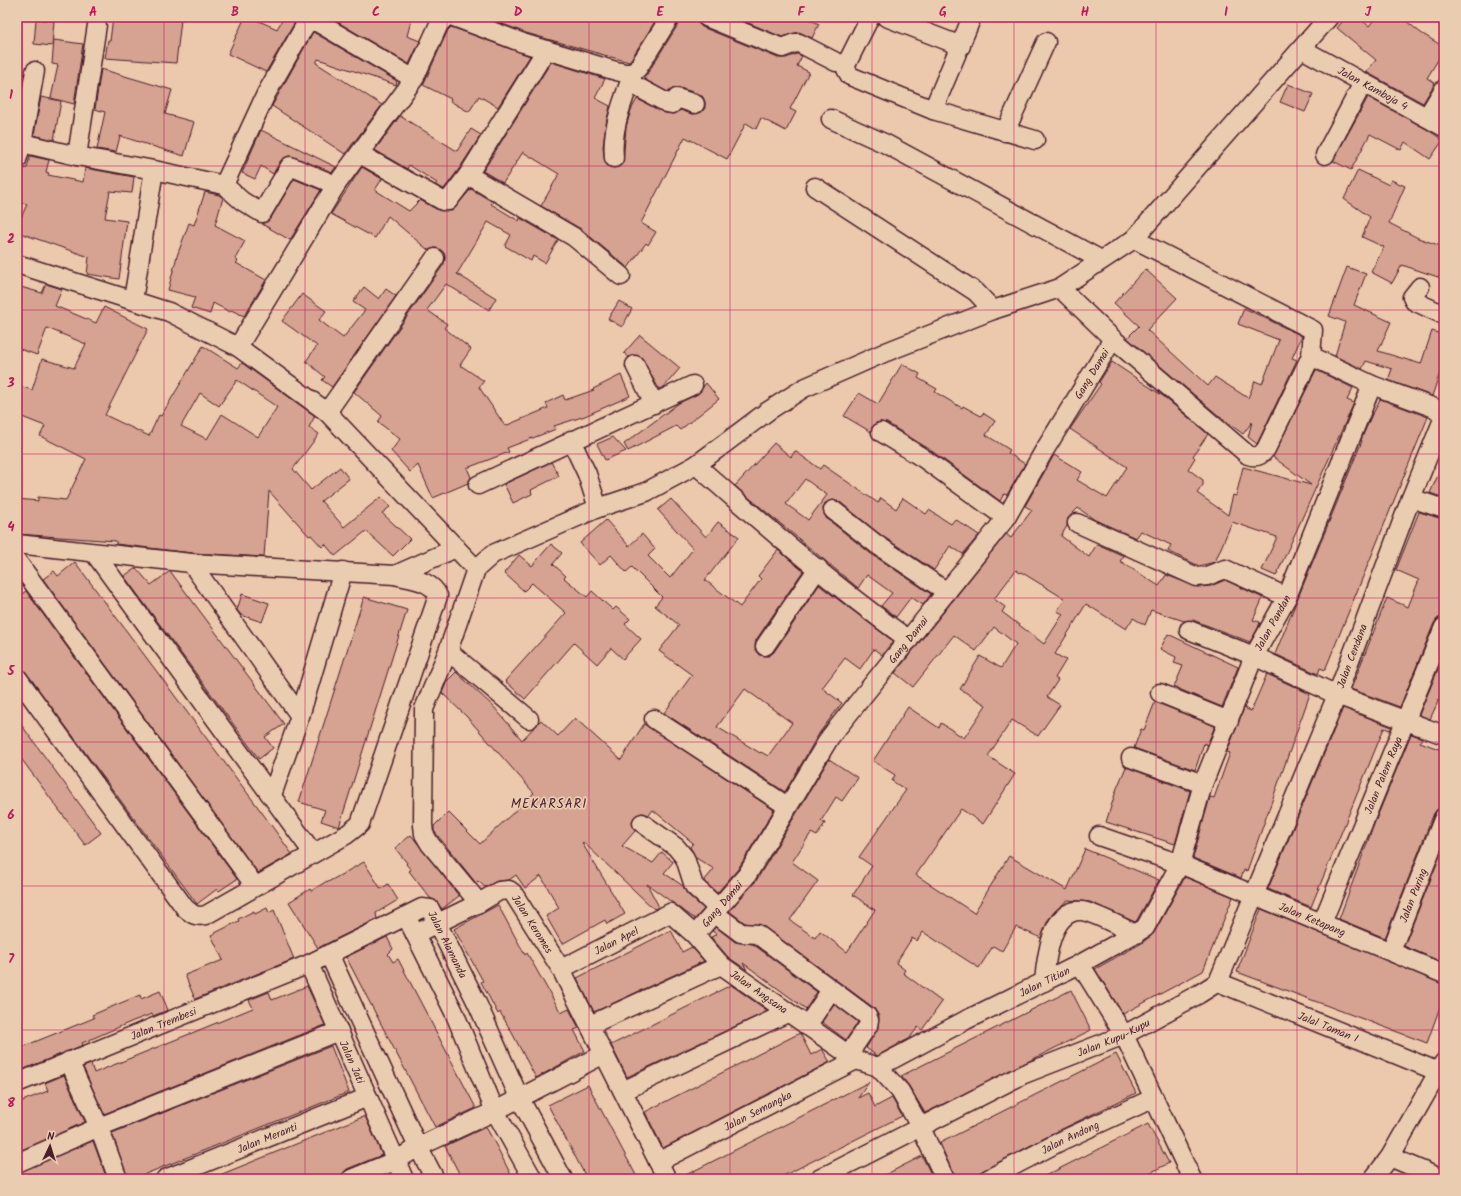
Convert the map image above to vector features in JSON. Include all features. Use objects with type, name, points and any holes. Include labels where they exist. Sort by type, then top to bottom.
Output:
[{"type":"street","points":[[238,347],[336,185],[414,79],[439,24],[446,17]]},
{"type":"street","points":[[614,158],[613,146],[617,116],[632,78],[670,17]]},
{"type":"street","points":[[706,17],[782,48],[797,43],[836,62]]},
{"type":"street","points":[[870,17],[846,66],[847,73],[855,79],[933,110],[1035,140]]},
{"type":"street","points":[[886,17],[961,46]]},
{"type":"street","points":[[933,110],[972,17]]},
{"type":"street","points":[[415,934],[480,903],[430,844],[424,834],[424,709],[448,651],[476,569],[494,554],[598,508],[646,492],[696,465],[768,412],[804,388],[886,352],[993,310],[1060,288],[1134,239],[1329,17]]},
{"type":"street","points":[[463,18],[546,50],[620,72],[632,78],[668,103],[672,104],[677,98],[695,104]]},
{"type":"street","points":[[224,185],[266,94],[305,20],[317,22],[414,79]]},
{"type":"street","points":[[77,156],[97,25]]},
{"type":"street","points":[[1005,132],[1046,42]]},
{"type":"street","name":"Jalan Kamboja 4","points":[[1302,49],[1444,127]]},
{"type":"street","points":[[360,154],[445,202],[448,201],[468,176],[546,50]]},
{"type":"street","points":[[17,160],[22,143],[35,71]]},
{"type":"street","points":[[1326,155],[1363,83]]},
{"type":"street","points":[[1427,117],[1444,89]]},
{"type":"street","points":[[831,119],[886,144],[1102,260]]},
{"type":"street","points":[[22,143],[77,156],[224,185],[242,201],[262,213],[290,166],[336,185]]},
{"type":"street","points":[[133,300],[154,170]]},
{"type":"street","points":[[468,176],[574,237],[621,276]]},
{"type":"street","points":[[815,187],[976,292],[993,310]]},
{"type":"street","points":[[1060,288],[1113,339],[1248,455],[1254,457],[1259,456],[1266,449],[1312,356],[1312,328],[1134,239]]},
{"type":"street","points":[[327,412],[435,258]]},
{"type":"street","points":[[17,264],[169,312],[238,347],[327,412],[476,569]]},
{"type":"street","points":[[1420,287],[1412,297],[1414,301],[1444,315]]},
{"type":"street","name":"Gang Damai","points":[[695,935],[746,875],[830,736],[1006,518],[1044,451],[1113,339]]},
{"type":"street","points":[[1312,356],[1372,385],[1435,408],[1444,416]]},
{"type":"street","points":[[635,365],[654,404]]},
{"type":"street","points":[[478,485],[571,440],[654,404],[693,385]]},
{"type":"street","name":"Jalan Pandan","points":[[1180,864],[1203,784],[1254,656],[1287,597],[1372,385]]},
{"type":"street","name":"Jalan Cendana","points":[[1255,894],[1337,695],[1411,498],[1441,436],[1444,416]]},
{"type":"street","points":[[880,432],[923,458],[1006,518]]},
{"type":"street","points":[[571,440],[587,474],[598,508]]},
{"type":"street","points":[[696,465],[777,538],[818,568],[867,610],[909,640]]},
{"type":"street","points":[[1411,498],[1444,509]]},
{"type":"street","points":[[833,510],[876,544],[947,592]]},
{"type":"street","points":[[1077,523],[1197,577],[1207,576],[1225,569],[1287,597]]},
{"type":"street","points":[[17,544],[95,554],[191,563],[396,575],[427,583],[436,589],[438,596],[360,824],[346,835],[206,915],[194,916],[185,908],[17,677]]},
{"type":"street","points":[[396,575],[456,548]]},
{"type":"street","points":[[95,554],[313,853]]},
{"type":"street","points":[[17,561],[255,886]]},
{"type":"street","points":[[191,563],[300,716]]},
{"type":"street","points":[[765,646],[818,568]]},
{"type":"street","points":[[272,795],[300,716],[343,571]]},
{"type":"street","name":"Jalan Palem Raya","points":[[1322,923],[1444,627]]},
{"type":"street","points":[[1189,630],[1254,656],[1337,695],[1444,735]]},
{"type":"street","points":[[448,651],[529,719]]},
{"type":"street","points":[[1160,693],[1229,720]]},
{"type":"street","points":[[654,719],[787,806]]},
{"type":"street","points":[[1131,758],[1203,784]]},
{"type":"street","name":"Jalan Puring","points":[[1391,951],[1444,817]]},
{"type":"street","points":[[642,823],[676,847],[685,858],[694,886],[716,910],[741,933],[757,934],[867,1016],[869,1020],[868,1026],[860,1038],[852,1057],[878,1066],[900,1091],[921,1128],[946,1179]]},
{"type":"street","name":"Jalan Ketapang","points":[[1099,836],[1180,864],[1444,974]]},
{"type":"street","name":"Jalan Titian","points":[[878,1066],[1080,964],[1136,934],[1147,924],[1180,864]]},
{"type":"street","name":"Jalan Keromes","points":[[480,903],[499,891],[509,890],[521,905],[561,969],[667,1179]]},
{"type":"street","points":[[1218,982],[1255,894]]},
{"type":"street","name":"Jalan Alamanda","points":[[532,1179],[495,1111],[454,1012],[406,917],[422,908],[427,907],[430,909],[438,924],[477,1003],[519,1097],[563,1179]]},
{"type":"street","points":[[1044,982],[1049,949],[1057,924],[1065,916],[1073,912],[1084,911],[1136,934]]},
{"type":"street","name":"Jalan Apel","points":[[561,969],[670,913]]},
{"type":"street","name":"Jalan Angsana","points":[[670,913],[695,935],[721,965],[787,1013],[852,1057]]},
{"type":"street","name":"Jalan Trembesi","points":[[17,1083],[309,964],[406,917]]},
{"type":"street","name":"Jalan Jati","points":[[329,954],[418,1147],[435,1179]]},
{"type":"street","name":"Jalan Jati","points":[[309,964],[397,1160],[404,1179]]},
{"type":"street","points":[[1080,964],[1124,1035],[1154,1098],[1185,1177]]},
{"type":"street","points":[[590,1025],[721,965]]},
{"type":"street","name":"Jalan Kupu-Kupu","points":[[819,1179],[1024,1074],[1124,1035],[1218,982]]},
{"type":"street","name":"Jalal Taman I","points":[[1218,982],[1441,1067]]},
{"type":"street","points":[[807,1026],[831,990]]},
{"type":"street","points":[[454,1012],[477,1003]]},
{"type":"street","points":[[623,1091],[787,1013]]},
{"type":"street","points":[[17,1163],[99,1127],[339,1031]]},
{"type":"street","points":[[351,1179],[397,1160],[418,1147],[495,1111],[519,1097],[604,1054]]},
{"type":"street","name":"Jalan Semangka","points":[[658,1162],[852,1057]]},
{"type":"street","points":[[69,1061],[99,1127],[118,1179]]},
{"type":"street","points":[[1373,1179],[1436,1090],[1441,1067]]},
{"type":"street","name":"Jalan Meranti","points":[[166,1179],[368,1097]]},
{"type":"street","name":"Jalan Andong","points":[[988,1179],[1063,1140],[1154,1098]]},
{"type":"street","points":[[1390,1157],[1442,1179]]},
{"type":"building","points":[[113,17],[181,20],[176,63],[105,58],[108,40],[110,41]]},
{"type":"building","points":[[245,17],[250,17],[277,29],[284,17],[298,17],[266,72],[228,54]]},
{"type":"building","points":[[329,17],[412,17],[407,36],[420,41],[409,64]]},
{"type":"building","points":[[497,17],[658,17],[629,62],[526,33],[495,21]]},
{"type":"building","points":[[680,17],[696,17],[698,23],[702,27],[778,58],[786,58],[797,54],[802,56],[797,66],[809,72],[790,109],[796,112],[786,131],[761,118],[756,129],[746,123],[727,159],[685,137],[641,223],[656,232],[648,245],[646,243],[628,268],[581,229],[541,206],[559,174],[523,152],[503,183],[483,171],[551,62],[605,79],[595,98],[610,106],[603,147],[605,163],[609,167],[619,167],[623,163],[626,127],[631,110],[637,99],[665,113],[675,114],[680,110],[692,114],[702,112],[705,108],[705,102],[703,97],[699,94],[680,88],[674,88],[668,92],[644,79],[679,23]]},
{"type":"building","points":[[734,17],[805,17],[819,24],[812,38],[799,32],[782,37]]},
{"type":"building","points":[[1346,17],[1358,17],[1369,26],[1376,17],[1401,17],[1421,33],[1444,47],[1444,50],[1427,78],[1435,83],[1423,103],[1366,72],[1376,60],[1337,28]]},
{"type":"building","points":[[36,19],[54,21],[52,46],[34,44]]},
{"type":"building","points":[[451,27],[530,56],[498,107],[479,96],[469,112],[450,101],[451,99],[423,85],[448,30]]},
{"type":"building","points":[[313,32],[397,81],[396,85],[318,59],[316,63],[382,105],[345,154],[272,106]]},
{"type":"building","points":[[54,40],[83,44],[74,104],[51,98],[58,65],[52,64]]},
{"type":"building","points":[[101,69],[172,90],[165,114],[194,122],[184,156],[120,136],[116,152],[97,149],[105,112],[95,109]]},
{"type":"building","points":[[1288,84],[1313,94],[1305,112],[1280,102]]},
{"type":"building","points":[[17,93],[20,93],[17,112]]},
{"type":"building","points":[[41,97],[61,101],[54,140],[34,135]]},
{"type":"building","points":[[1368,97],[1428,130],[1443,140],[1430,159],[1405,142],[1401,150],[1370,134],[1351,170],[1333,161]]},
{"type":"building","points":[[400,116],[457,151],[471,129],[481,135],[444,189],[435,185],[437,183],[409,165],[407,169],[375,150]]},
{"type":"building","points":[[261,130],[336,167],[332,172],[289,156],[281,160],[273,174],[261,166],[255,179],[242,173]]},
{"type":"building","points":[[30,156],[49,160],[46,172],[49,173],[48,175],[83,182],[85,168],[134,177],[132,193],[110,191],[105,218],[127,221],[119,279],[87,274],[89,257],[17,232],[17,227],[27,204],[19,202],[22,188],[18,187],[22,169],[27,168]]},
{"type":"building","points":[[362,167],[382,179],[375,190],[409,211],[420,200],[438,210],[452,211],[471,189],[493,202],[491,204],[519,221],[520,218],[558,240],[545,263],[533,256],[531,261],[505,246],[511,235],[488,222],[457,274],[496,298],[489,310],[446,284],[427,310],[447,324],[444,328],[471,349],[460,365],[484,381],[479,387],[505,426],[548,408],[546,403],[563,395],[565,400],[594,390],[593,389],[621,375],[630,396],[585,416],[554,426],[556,429],[507,448],[509,452],[467,468],[471,477],[468,483],[433,498],[418,465],[410,472],[391,451],[400,439],[378,422],[382,416],[354,392],[444,264],[445,254],[436,248],[428,250],[388,216],[375,238],[331,214]]},
{"type":"building","points":[[1358,170],[1389,185],[1391,180],[1405,186],[1389,223],[1418,238],[1444,247],[1444,279],[1402,265],[1392,283],[1371,272],[1384,247],[1362,237],[1370,217],[1344,199]]},
{"type":"building","points":[[294,179],[321,190],[290,240],[262,224],[271,218]]},
{"type":"building","points":[[205,192],[219,195],[223,198],[215,225],[245,241],[235,259],[238,261],[236,263],[266,280],[244,316],[231,310],[230,312],[213,303],[210,314],[191,308],[195,297],[168,290],[177,256],[189,223],[194,225]]},
{"type":"building","points":[[1347,267],[1366,274],[1354,305],[1391,322],[1378,351],[1421,364],[1432,331],[1444,335],[1444,361],[1432,396],[1388,380],[1392,369],[1366,361],[1362,369],[1335,356],[1345,322],[1329,316]]},
{"type":"building","points":[[1145,269],[1177,298],[1147,330],[1208,386],[1215,377],[1248,398],[1255,381],[1262,384],[1279,340],[1238,324],[1244,308],[1302,336],[1292,358],[1297,360],[1257,444],[1248,437],[1252,422],[1243,434],[1219,416],[1127,338],[1139,326],[1114,303]]},
{"type":"building","points":[[46,284],[62,289],[55,306],[96,323],[104,307],[148,329],[105,415],[149,436],[159,415],[161,416],[203,346],[238,368],[242,363],[315,416],[309,427],[319,434],[293,469],[311,490],[340,467],[349,479],[321,501],[344,527],[381,497],[390,507],[382,513],[410,539],[393,556],[366,531],[335,556],[325,544],[322,547],[311,535],[309,536],[269,491],[264,557],[192,553],[116,544],[116,541],[17,534],[17,499],[38,501],[38,497],[66,500],[86,459],[40,436],[45,426],[17,415],[17,385],[32,390],[42,359],[74,368],[86,344],[47,328],[37,355],[17,348],[17,286],[42,293]],"holes":[[[237,380],[277,407],[258,437],[222,414],[207,439],[181,426],[200,393],[219,406]]]},
{"type":"building","points":[[364,287],[379,299],[386,289],[396,296],[332,387],[322,380],[325,377],[306,361],[317,346],[282,321],[302,294],[326,311],[319,320],[343,338],[365,310],[353,302]]},
{"type":"building","points":[[619,301],[632,309],[622,327],[608,319]]},
{"type":"building","points":[[640,335],[680,368],[664,387],[659,389],[641,357],[635,355],[629,357],[624,353]]},
{"type":"building","points":[[1112,362],[1163,396],[1208,434],[1193,456],[1195,458],[1188,469],[1203,480],[1203,485],[1197,493],[1228,515],[1233,495],[1236,496],[1243,467],[1311,485],[1273,457],[1316,370],[1353,388],[1347,400],[1354,403],[1276,576],[1262,570],[1277,537],[1232,522],[1215,562],[1199,566],[1168,551],[1171,545],[1141,531],[1136,538],[1095,520],[1078,508],[1068,518],[1067,526],[1061,536],[1089,557],[1097,544],[1124,556],[1120,561],[1159,586],[1166,575],[1198,587],[1211,586],[1225,580],[1263,598],[1253,620],[1260,622],[1258,628],[1250,642],[1193,620],[1184,621],[1151,610],[1145,625],[1133,618],[1126,629],[1086,604],[1055,654],[1066,660],[1055,678],[1058,680],[1047,697],[1060,705],[1038,736],[1012,720],[988,756],[1015,774],[983,824],[961,809],[916,875],[974,913],[1009,856],[1067,890],[1085,849],[1159,880],[1135,922],[1090,902],[1068,900],[1055,911],[1048,920],[1041,938],[1016,927],[1002,951],[993,946],[979,968],[923,932],[917,941],[912,938],[896,963],[905,970],[903,973],[942,1002],[922,1030],[918,1027],[909,1039],[901,1043],[900,1042],[877,1056],[866,1048],[878,1028],[879,1016],[874,1008],[763,926],[745,923],[729,911],[756,881],[829,759],[858,778],[842,801],[836,797],[821,821],[825,823],[817,836],[811,833],[792,862],[818,881],[790,920],[815,938],[820,931],[847,952],[875,910],[853,895],[872,866],[859,857],[906,790],[892,781],[895,775],[873,761],[908,707],[939,728],[941,723],[964,738],[986,705],[960,689],[980,656],[1001,668],[1016,644],[994,627],[976,651],[954,635],[913,687],[895,673],[1006,534],[1011,538],[1032,510],[1025,506],[1054,455],[1082,472],[1077,480],[1107,498],[1127,467],[1070,429],[1101,384],[1099,382]],"holes":[[[1016,570],[1020,573],[1021,572],[1065,599],[1057,611],[1063,614],[1044,644],[1002,612],[1005,607],[994,599]]]},
{"type":"building","points":[[902,364],[920,374],[918,378],[937,389],[935,392],[962,408],[963,406],[981,416],[983,413],[995,421],[986,435],[1010,450],[1008,453],[1025,464],[1007,495],[1004,494],[1000,501],[929,449],[887,423],[876,423],[872,427],[871,432],[844,416],[859,393],[878,404]]},
{"type":"building","points":[[706,383],[719,399],[680,430],[676,426],[628,451],[624,444],[679,403],[698,394]]},
{"type":"building","points":[[1380,399],[1428,417],[1325,670],[1320,668],[1318,674],[1275,654],[1362,441],[1361,440]]},
{"type":"building","points":[[613,437],[626,451],[605,460],[597,444]]},
{"type":"building","points":[[774,443],[791,457],[795,451],[820,469],[823,465],[878,503],[881,498],[896,509],[903,498],[926,514],[929,510],[951,524],[955,519],[979,535],[963,554],[950,546],[934,570],[882,536],[840,502],[834,500],[825,503],[823,509],[826,518],[870,553],[931,594],[923,605],[911,597],[896,617],[881,606],[892,593],[867,575],[858,588],[735,486]],"holes":[[[805,479],[827,495],[808,520],[786,504]]]},
{"type":"building","points":[[551,462],[559,476],[531,490],[532,494],[513,503],[504,484]]},
{"type":"building","points":[[1444,462],[1444,498],[1430,493]]},
{"type":"building","points":[[671,499],[706,537],[718,522],[739,537],[705,580],[740,607],[761,579],[758,576],[778,550],[803,571],[756,640],[755,650],[759,655],[769,656],[774,652],[819,585],[893,641],[882,655],[874,649],[860,669],[845,658],[822,688],[842,703],[820,732],[785,792],[664,713],[692,675],[659,651],[679,625],[655,606],[662,597],[632,567],[626,572],[611,555],[600,565],[580,543],[606,520],[629,546],[642,534],[655,549],[648,556],[670,578],[693,549],[658,510]],"holes":[[[745,689],[792,723],[768,756],[761,752],[760,753],[717,727]]]},
{"type":"building","points":[[1419,512],[1444,519],[1444,617],[1438,618],[1434,623],[1400,707],[1351,689],[1387,598],[1408,607],[1419,580],[1396,570]]},
{"type":"building","points":[[551,544],[562,553],[553,564],[566,576],[564,578],[587,597],[592,591],[613,610],[616,607],[630,619],[625,624],[641,639],[623,659],[611,648],[597,664],[574,643],[525,699],[505,681],[566,613],[532,583],[524,591],[504,573],[519,555],[532,566]]},
{"type":"building","points":[[75,562],[292,854],[258,873],[43,579],[54,571],[58,576]]},
{"type":"building","points":[[136,568],[151,585],[170,571],[284,724],[265,737],[273,748],[259,759],[124,576]]},
{"type":"building","points":[[26,591],[237,879],[219,891],[217,889],[197,904],[25,671],[17,667],[17,598]]},
{"type":"building","points":[[242,594],[269,603],[262,622],[241,615],[237,610]]},
{"type":"building","points":[[364,597],[407,610],[339,827],[321,821],[325,810],[299,802]]},
{"type":"building","points":[[1168,634],[1238,667],[1222,707],[1174,687],[1183,666],[1174,663],[1176,657],[1160,649]]},
{"type":"building","points":[[1444,655],[1444,689],[1430,719],[1419,715]]},
{"type":"building","points":[[456,672],[493,706],[522,740],[541,720],[558,736],[575,718],[621,760],[644,724],[774,810],[738,869],[717,893],[704,881],[714,869],[696,858],[690,847],[693,843],[653,810],[649,815],[643,813],[634,817],[632,822],[635,831],[622,846],[653,863],[662,852],[673,862],[664,873],[683,886],[687,894],[704,909],[695,919],[647,884],[659,907],[654,909],[583,842],[582,843],[625,914],[607,924],[605,920],[562,944],[546,916],[559,908],[541,876],[525,888],[516,875],[509,880],[498,881],[485,887],[478,881],[476,883],[434,831],[434,826],[448,812],[480,844],[534,793],[466,716],[442,693],[447,681]]},
{"type":"building","points":[[1267,674],[1310,694],[1247,871],[1244,870],[1241,878],[1193,858],[1210,797],[1214,798],[1230,753],[1227,752],[1244,708],[1251,711]]},
{"type":"building","points":[[1155,702],[1215,726],[1207,745],[1204,743],[1195,770],[1134,748],[1141,729],[1144,730]]},
{"type":"building","points":[[1343,708],[1392,727],[1390,730],[1384,728],[1311,907],[1268,889]]},
{"type":"building","points":[[17,719],[101,833],[85,845],[17,753]]},
{"type":"building","points":[[1411,734],[1422,738],[1420,742],[1444,751],[1444,807],[1438,809],[1434,813],[1385,938],[1339,919],[1375,822]]},
{"type":"building","points":[[1126,767],[1190,791],[1175,844],[1106,822],[1117,788]]},
{"type":"building","points":[[411,835],[459,896],[442,909],[436,901],[430,898],[409,871],[411,870],[406,864],[407,863],[395,848]]},
{"type":"building","points":[[1444,846],[1444,963],[1404,946]]},
{"type":"building","points":[[364,862],[381,889],[388,884],[398,900],[376,913],[377,919],[318,948],[289,902],[310,889],[311,891]]},
{"type":"building","points":[[1185,877],[1233,897],[1203,971],[1123,1014],[1095,969],[1142,943],[1154,933]]},
{"type":"building","points":[[498,905],[525,955],[527,953],[561,1013],[569,1009],[579,1028],[574,1030],[585,1051],[536,1078],[500,1012],[498,1014],[481,982],[483,981],[454,929]]},
{"type":"building","points":[[267,908],[269,913],[274,910],[294,959],[195,999],[185,975],[223,960],[211,935],[239,921],[238,919],[254,911],[255,914]]},
{"type":"building","points":[[1261,909],[1444,984],[1444,996],[1427,1043],[1237,972]]},
{"type":"building","points":[[716,927],[735,942],[753,944],[817,992],[806,1009],[743,963],[747,970],[728,957],[711,937],[717,934],[712,931]]},
{"type":"building","points":[[671,930],[682,952],[692,947],[704,961],[594,1012],[577,978]]},
{"type":"building","points":[[387,937],[393,949],[388,954],[393,962],[398,959],[476,1108],[435,1127],[346,957]]},
{"type":"building","points":[[731,985],[768,1011],[627,1077],[611,1045]]},
{"type":"building","points":[[307,986],[325,1025],[104,1114],[83,1067],[91,1064],[94,1073],[253,1008],[249,1000],[269,992],[272,1000]]},
{"type":"building","points":[[1071,990],[1091,1030],[925,1113],[909,1086],[901,1076]]},
{"type":"building","points":[[160,991],[168,1010],[153,1016],[152,1014],[133,1021],[82,1043],[83,1045],[17,1072],[17,1049],[94,1018],[92,1015],[140,995],[141,999]]},
{"type":"building","points":[[834,1004],[858,1022],[846,1040],[822,1022]]},
{"type":"building","points":[[800,1033],[811,1055],[822,1049],[830,1062],[663,1148],[645,1112]]},
{"type":"building","points":[[331,1046],[349,1092],[133,1179],[128,1179],[112,1133]]},
{"type":"building","points":[[1116,1054],[1136,1093],[1058,1131],[967,1179],[955,1179],[940,1143]]},
{"type":"building","points":[[64,1075],[85,1122],[17,1152],[17,1103],[48,1091],[45,1083]]},
{"type":"building","points":[[869,1082],[858,1098],[868,1093],[875,1107],[892,1098],[902,1116],[777,1179],[678,1179]]},
{"type":"building","points":[[588,1085],[638,1179],[587,1179],[548,1105]]},
{"type":"building","points":[[365,1116],[382,1155],[347,1169],[342,1175],[332,1179],[210,1179]]},
{"type":"building","points":[[1148,1124],[1169,1163],[1138,1179],[1039,1179]]},
{"type":"building","points":[[486,1127],[513,1179],[462,1179],[445,1146]]},
{"type":"building","points":[[93,1141],[107,1179],[17,1179],[17,1173]]},
{"type":"building","points":[[922,1156],[931,1174],[921,1179],[877,1179]]},
{"type":"district","name":"MEKARSARI","points":[[549,803]]}]
